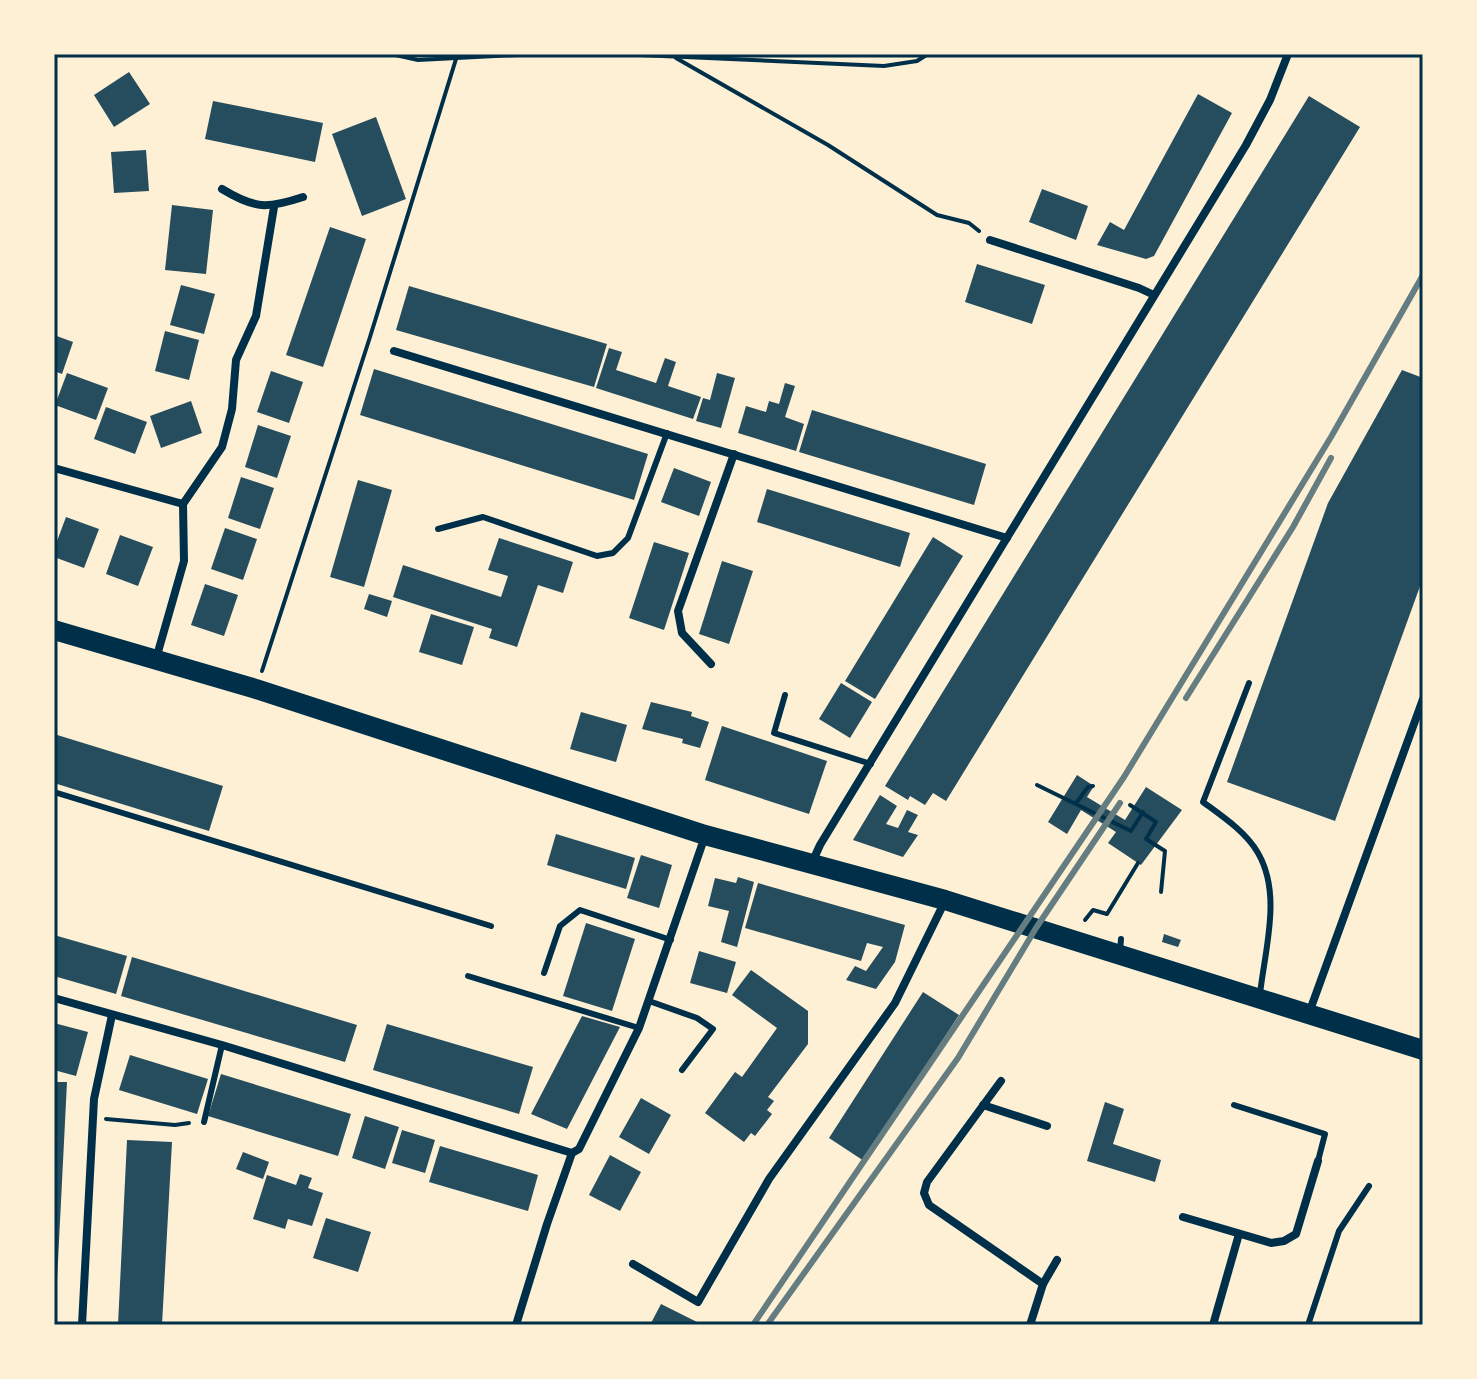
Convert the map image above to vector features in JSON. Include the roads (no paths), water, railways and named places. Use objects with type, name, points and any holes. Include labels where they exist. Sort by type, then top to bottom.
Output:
[{"type":"main road","points":[[54,630],[256,689],[705,835],[1121,947],[1213,976],[1259,997],[1423,1050]]},
{"type":"street","points":[[811,865],[1246,145],[1270,100],[1288,54]]},
{"type":"street","points":[[222,189],[243,202],[274,207],[303,197]]},
{"type":"street","points":[[156,659],[184,561],[183,504],[222,447],[232,409],[236,360],[256,316],[274,207]]},
{"type":"street","points":[[990,240],[1154,295]]},
{"type":"street","points":[[394,351],[1007,538]]},
{"type":"street","points":[[711,664],[682,633],[678,611],[734,454]]},
{"type":"street","points":[[54,468],[183,504]]},
{"type":"street","points":[[1309,1013],[1420,716],[1423,699]]},
{"type":"street","points":[[516,1325],[572,1153],[579,1149],[639,1028],[705,835]]},
{"type":"street","points":[[633,1264],[698,1302],[769,1179],[895,1003],[945,900]]},
{"type":"street","points":[[54,998],[222,1045],[572,1153]]},
{"type":"street","points":[[82,1325],[96,1083],[112,1015]]},
{"type":"street","points":[[1001,1081],[927,1182],[924,1193],[929,1205],[1043,1284]]},
{"type":"street","points":[[983,1105],[1047,1126]]},
{"type":"street","points":[[1183,1217],[1271,1243],[1284,1241],[1296,1234],[1318,1161]]},
{"type":"street","points":[[1213,1325],[1239,1234]]},
{"type":"street","points":[[1030,1325],[1043,1284],[1057,1260]]},
{"type":"lane","points":[[438,529],[483,517],[597,556],[613,553],[633,528],[667,433]]},
{"type":"lane","points":[[1249,683],[1203,802],[1229,822],[1258,852],[1272,894],[1259,997]]},
{"type":"lane","points":[[785,695],[774,733],[871,764]]},
{"type":"lane","points":[[54,792],[491,926]]},
{"type":"lane","points":[[544,973],[560,926],[580,910],[671,940]]},
{"type":"lane","points":[[468,976],[639,1028]]},
{"type":"lane","points":[[649,1001],[697,1018],[713,1029],[682,1070]]},
{"type":"lane","points":[[204,1122],[222,1045]]},
{"type":"lane","points":[[1234,1105],[1325,1134],[1318,1161]]},
{"type":"lane","points":[[1308,1325],[1339,1231],[1369,1186]]},
{"type":"railway","points":[[753,1325],[1124,777],[1331,437],[1423,275]]},
{"type":"railway","points":[[1186,698],[1293,527],[1331,458]]},
{"type":"railway","points":[[767,1325],[958,1058],[1036,928],[1120,803]]}]
